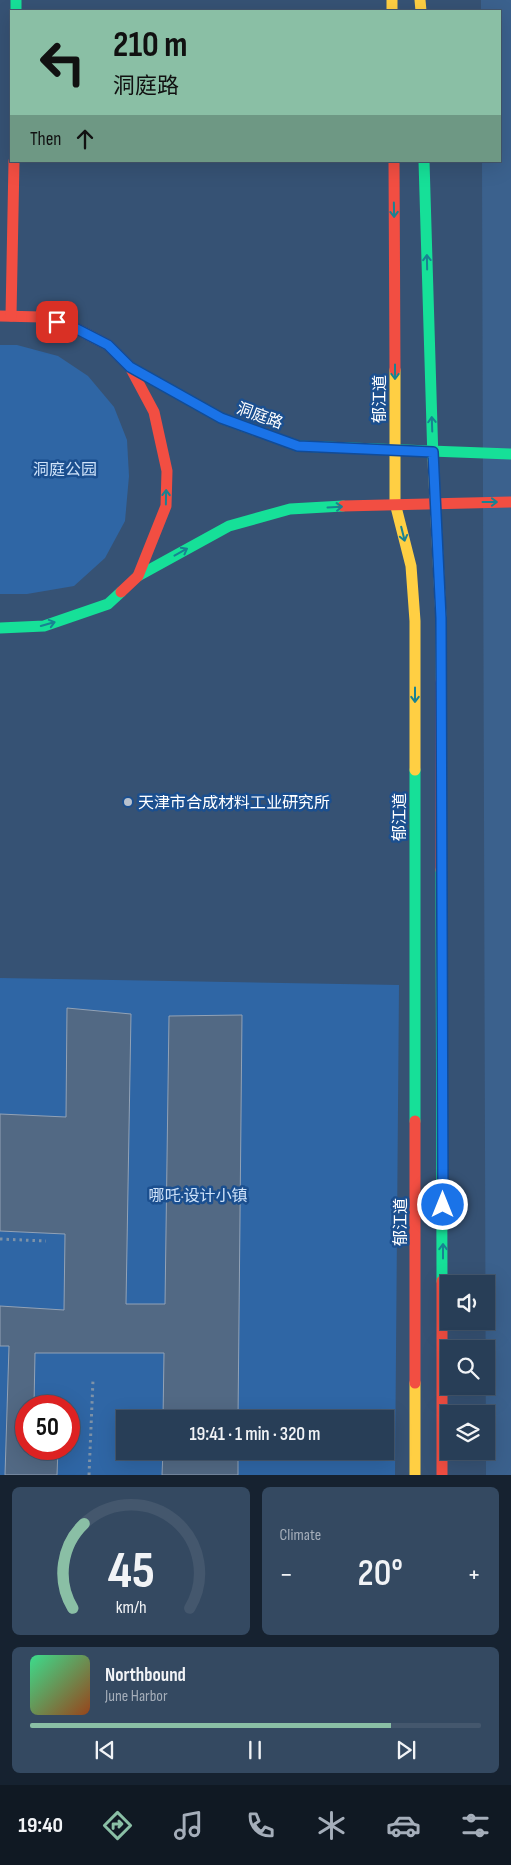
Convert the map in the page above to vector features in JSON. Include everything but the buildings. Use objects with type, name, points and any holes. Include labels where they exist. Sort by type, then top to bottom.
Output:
[{"type":"main road","points":[[14,162],[5,316],[42,317],[73,327],[108,345],[130,367],[154,412],[167,471],[166,506],[138,576]]},
{"type":"main road","name":"郁江道","points":[[394,162],[395,503],[410,566],[415,621],[415,1475]]},
{"type":"main road","points":[[424,162],[434,503],[441,618],[442,1475]]},
{"type":"main road","name":"洞庭路","points":[[130,367],[221,418],[298,446],[466,454],[511,454]]},
{"type":"main road","points":[[0,628],[44,626],[108,604],[138,576],[229,526],[290,509],[395,503],[511,502]]},
{"type":"path","points":[[0,1239],[46,1241]]},
{"type":"path","points":[[89,1475],[93,1380]]},
{"type":"green space","name":"洞庭公园","points":[[0,345],[17,345],[58,356],[88,376],[114,407],[127,440],[129,476],[125,521],[105,558],[74,586],[27,594],[0,594]]},
{"type":"green space","name":"哪吒·设计小镇","points":[[0,978],[399,985],[395,1475],[0,1475]]},
{"type":"shaded area","points":[[481,0],[511,0],[511,1475],[486,1475],[486,1460],[495,1460],[495,1405],[486,1405],[486,1395],[495,1395],[495,1340],[486,1340],[486,1330],[495,1330],[495,1275],[485,1275],[482,162],[501,162],[501,10],[481,10]]},
{"type":"traffic: fast","points":[[16,0],[16,10]]},
{"type":"traffic: fast","points":[[424,162],[433,460]]},
{"type":"traffic: fast","points":[[130,367],[221,418],[298,446],[511,454]]},
{"type":"traffic: fast","points":[[138,576],[229,526],[290,509],[343,506]]},
{"type":"traffic: fast","points":[[0,628],[44,626],[108,604],[121,592]]},
{"type":"traffic: fast","points":[[415,770],[415,1121]]},
{"type":"traffic: fast","points":[[441,870],[442,1275]]},
{"type":"traffic: slow","points":[[392,0],[392,10]]},
{"type":"traffic: slow","points":[[420,0],[421,10]]},
{"type":"traffic: slow","points":[[395,370],[395,503],[411,566],[415,621],[415,770]]},
{"type":"traffic: slow","points":[[433,460],[441,618],[441,680]]},
{"type":"traffic: slow","points":[[415,1383],[415,1475]]},
{"type":"traffic: jam","points":[[11,316],[14,162]]},
{"type":"traffic: jam","points":[[394,162],[395,370]]},
{"type":"traffic: jam","points":[[0,316],[42,317],[73,327],[108,345],[130,367],[154,412],[167,471],[166,506],[138,576],[121,592]]},
{"type":"traffic: jam","points":[[343,506],[511,502]]},
{"type":"traffic: jam","points":[[441,680],[441,870]]},
{"type":"traffic: jam","points":[[415,1121],[415,1383]]},
{"type":"traffic: jam","points":[[442,1330],[442,1475]]},
{"type":"place","name":"天津市合成材料工业研究所","points":[[128,802]]},
{"type":"route","points":[[57,322],[73,327],[108,345],[130,367],[221,418],[298,446],[433,452],[441,618],[443,1205]]}]
